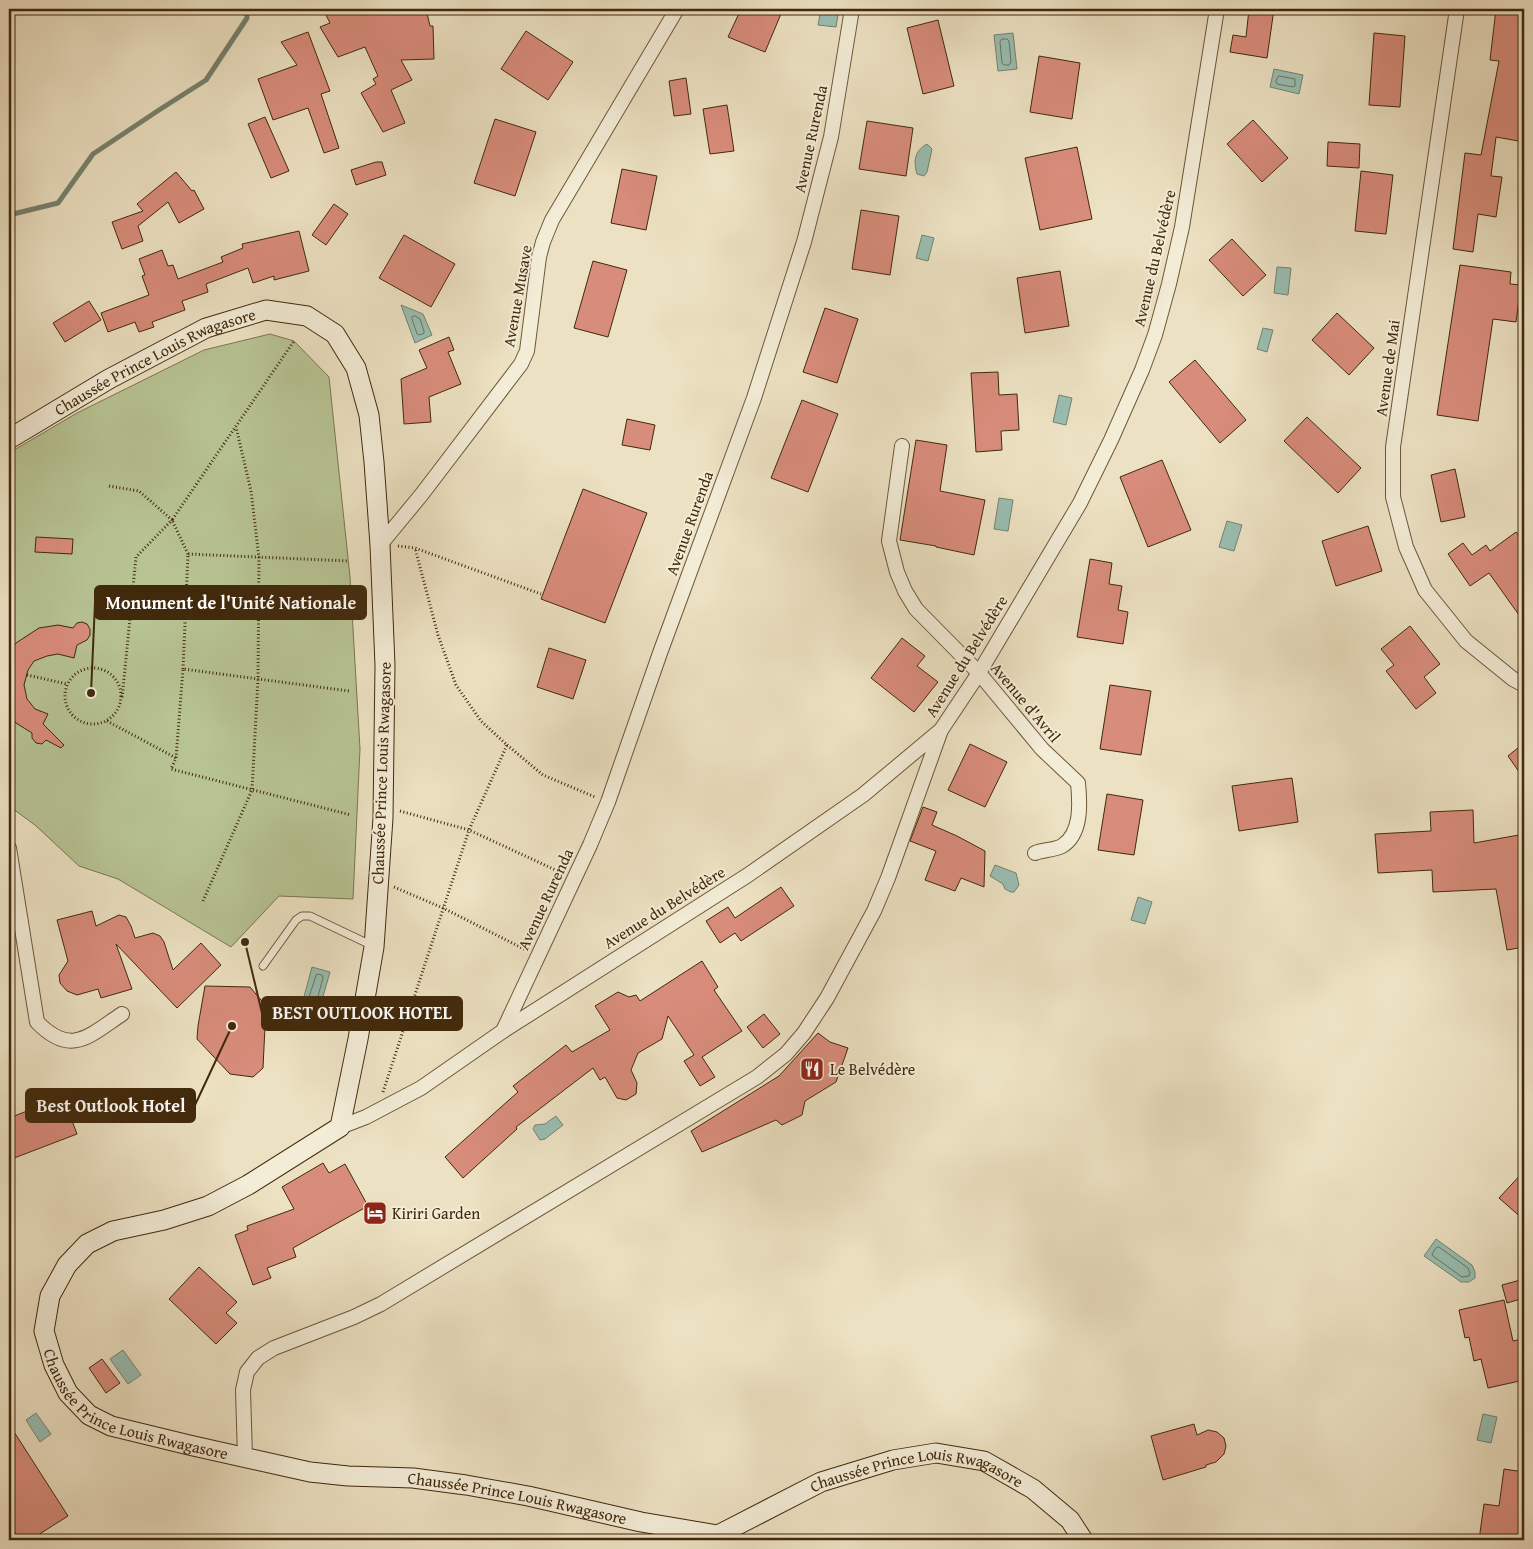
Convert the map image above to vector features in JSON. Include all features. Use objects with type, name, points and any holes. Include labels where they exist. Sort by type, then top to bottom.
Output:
[{"type":"street","name":"Avenue Musave","points":[[380,545],[422,494],[521,364],[527,351],[539,257],[543,242],[557,212],[677,9]]},
{"type":"street","name":"Avenue Rurenda","points":[[503,1031],[608,802],[660,653],[754,398],[804,242],[831,137],[852,9]]},
{"type":"street","name":"Avenue du Belvédère","points":[[340,1127],[376,1112],[421,1088],[503,1031],[748,875],[863,794],[941,730],[979,673],[1080,503],[1111,440],[1151,344],[1169,284],[1182,227],[1217,9]]},
{"type":"street","name":"Avenue de Mai","points":[[1457,9],[1393,447],[1393,498],[1406,547],[1425,590],[1466,641],[1513,679],[1524,685]]},
{"type":"street","name":"Chaussée Prince Louis Rwagasore","points":[[9,439],[109,379],[206,328],[266,310],[307,316],[335,334],[356,368],[369,415],[380,545],[385,665],[383,806],[379,880],[374,947],[340,1127],[248,1185],[208,1206],[164,1220],[113,1231],[87,1244],[67,1265],[50,1296],[44,1331],[54,1365],[68,1394],[89,1415],[112,1426],[245,1458],[310,1472],[348,1476],[414,1478],[466,1485],[528,1496],[716,1538],[821,1482],[893,1460],[936,1452],[984,1461],[1033,1489],[1070,1520],[1082,1540]]},
{"type":"street","name":"Avenue d'Avril","points":[[902,446],[889,541],[897,572],[905,591],[916,609],[979,673],[1042,749],[1078,783],[1079,815],[1073,835],[1062,846],[1034,852]]},
{"type":"street","points":[[245,1458],[243,1390],[246,1372],[258,1358],[274,1348],[354,1318],[381,1304],[758,1078],[786,1054],[804,1033],[826,998],[874,911],[888,878],[941,730]]},
{"type":"street","points":[[9,848],[37,1022],[48,1033],[63,1041],[85,1039],[122,1014]]},
{"type":"lane","points":[[263,966],[296,920],[302,916],[310,916],[374,947]]},
{"type":"path","points":[[122,698],[116,680],[100,668],[81,670],[72,676],[64,694],[68,711],[81,722],[90,725],[99,724],[114,716],[122,698],[136,557],[172,520],[294,341]]},
{"type":"path","points":[[203,901],[252,790],[258,679],[259,558],[251,490],[236,428]]},
{"type":"path","points":[[109,486],[139,491],[172,520],[188,554],[183,670],[176,758],[171,769],[351,814]]},
{"type":"path","points":[[380,545],[415,548],[541,594]]},
{"type":"path","points":[[415,548],[438,635],[456,685],[481,721],[543,775],[608,802]]},
{"type":"path","points":[[188,554],[349,561]]},
{"type":"path","points":[[183,670],[349,691]]},
{"type":"path","points":[[27,675],[67,684]]},
{"type":"path","points":[[107,721],[176,758]]},
{"type":"path","points":[[376,1112],[469,830],[507,745]]},
{"type":"path","points":[[383,806],[469,830],[574,879]]},
{"type":"path","points":[[379,880],[443,908],[538,956]]},
{"type":"green space","points":[[270,334],[294,341],[329,377],[350,577],[360,749],[353,899],[279,896],[231,947],[118,879],[79,866],[35,825],[9,806],[9,453],[77,413],[204,350]]},
{"type":"water","points":[[821,9],[839,9],[836,27],[818,25]]},
{"type":"water","points":[[1013,33],[1017,69],[998,71],[994,35]]},
{"type":"water","points":[[1274,69],[1303,75],[1299,94],[1270,87]]},
{"type":"water","points":[[927,144],[932,149],[927,172],[924,176],[917,174],[915,160],[920,150]]},
{"type":"water","points":[[922,235],[934,238],[928,261],[916,258]]},
{"type":"water","points":[[1277,267],[1291,268],[1288,295],[1274,293]]},
{"type":"water","points":[[401,305],[423,314],[432,335],[415,343]]},
{"type":"water","points":[[1263,328],[1273,330],[1267,352],[1257,349]]},
{"type":"water","points":[[1059,395],[1072,398],[1066,425],[1053,422]]},
{"type":"water","points":[[999,498],[1013,500],[1008,531],[994,529]]},
{"type":"water","points":[[1227,521],[1242,525],[1234,551],[1219,547]]},
{"type":"water","points":[[995,865],[1016,873],[1019,885],[1014,892],[1005,889],[1003,884],[990,876]]},
{"type":"water","points":[[1138,897],[1152,902],[1145,924],[1131,920]]},
{"type":"water","points":[[312,967],[330,972],[320,1007],[314,1006],[312,1012],[309,1013],[308,1005],[302,1004]]},
{"type":"water","points":[[556,1116],[563,1125],[545,1139],[540,1140],[533,1129],[535,1125],[545,1124]]},
{"type":"water","points":[[1436,1239],[1472,1265],[1475,1278],[1469,1282],[1461,1282],[1424,1256]]},
{"type":"water","points":[[123,1350],[141,1375],[128,1384],[110,1359]]},
{"type":"water","points":[[36,1413],[51,1434],[40,1442],[26,1420]]},
{"type":"water","points":[[1483,1414],[1497,1417],[1491,1443],[1477,1440]]},
{"type":"building","points":[[323,9],[426,9],[430,26],[433,26],[434,59],[401,60],[412,80],[391,90],[405,123],[383,132],[361,93],[376,84],[373,79],[378,76],[365,47],[338,57],[320,27],[330,23]]},
{"type":"building","points":[[741,9],[783,9],[765,52],[728,37]]},
{"type":"building","points":[[1249,9],[1274,9],[1267,58],[1230,52],[1233,35],[1246,37]]},
{"type":"building","points":[[1496,9],[1524,9],[1524,142],[1496,137],[1491,176],[1502,177],[1496,217],[1478,214],[1473,252],[1453,249],[1465,153],[1481,155],[1499,61],[1490,60]]},
{"type":"building","points":[[938,20],[954,86],[923,94],[907,28]]},
{"type":"building","points":[[526,31],[573,62],[548,100],[501,69]]},
{"type":"building","points":[[308,32],[330,91],[321,94],[339,148],[324,153],[308,108],[273,120],[258,79],[297,65],[281,42]]},
{"type":"building","points":[[1374,33],[1405,36],[1400,107],[1369,105]]},
{"type":"building","points":[[1039,56],[1080,63],[1072,119],[1030,112]]},
{"type":"building","points":[[686,78],[691,114],[674,116],[669,81]]},
{"type":"building","points":[[727,105],[734,151],[710,154],[703,109]]},
{"type":"building","points":[[265,117],[289,171],[271,178],[248,124]]},
{"type":"building","points":[[495,119],[536,132],[515,196],[474,183]]},
{"type":"building","points":[[1253,120],[1288,158],[1262,182],[1227,144]]},
{"type":"building","points":[[867,121],[913,128],[906,176],[859,169]]},
{"type":"building","points":[[1328,142],[1360,144],[1359,168],[1327,166]]},
{"type":"building","points":[[1077,147],[1092,219],[1040,230],[1025,158]]},
{"type":"building","points":[[382,162],[386,175],[356,185],[351,170]]},
{"type":"building","points":[[622,169],[657,176],[646,230],[611,223]]},
{"type":"building","points":[[1361,171],[1393,175],[1386,234],[1355,231]]},
{"type":"building","points":[[176,172],[192,191],[194,190],[204,209],[179,223],[168,202],[138,226],[143,241],[122,249],[112,222],[143,211],[137,204]]},
{"type":"building","points":[[334,204],[348,214],[326,245],[312,235]]},
{"type":"building","points":[[861,210],[899,216],[890,275],[852,269]]},
{"type":"building","points":[[299,231],[309,271],[274,280],[274,276],[253,283],[248,268],[206,284],[208,292],[182,301],[185,310],[152,322],[154,327],[139,332],[135,322],[108,332],[101,313],[149,295],[142,276],[145,275],[139,259],[162,250],[168,266],[173,265],[178,279],[223,262],[221,257],[243,248],[242,244]]},
{"type":"building","points":[[404,235],[455,264],[431,307],[379,278]]},
{"type":"building","points":[[1232,239],[1266,275],[1243,296],[1209,260]]},
{"type":"building","points":[[593,261],[627,270],[608,337],[574,328]]},
{"type":"building","points":[[1460,265],[1511,272],[1510,284],[1521,285],[1516,322],[1493,319],[1478,421],[1437,415]]},
{"type":"building","points":[[1060,271],[1069,326],[1025,333],[1017,278]]},
{"type":"building","points":[[89,301],[101,320],[65,342],[53,323]]},
{"type":"building","points":[[825,308],[858,319],[837,383],[803,372]]},
{"type":"building","points":[[1337,313],[1374,348],[1349,375],[1312,340]]},
{"type":"building","points":[[449,337],[454,350],[448,352],[461,384],[429,397],[431,422],[404,424],[401,379],[427,368],[419,350]]},
{"type":"building","points":[[1195,360],[1246,420],[1220,443],[1169,382]]},
{"type":"building","points":[[998,372],[999,395],[1017,394],[1019,430],[1001,431],[1002,450],[976,452],[971,373]]},
{"type":"building","points":[[802,400],[838,414],[808,492],[771,478]]},
{"type":"building","points":[[1307,417],[1361,468],[1338,493],[1284,441]]},
{"type":"building","points":[[627,419],[655,425],[650,450],[622,445]]},
{"type":"building","points":[[916,440],[947,445],[940,491],[985,500],[974,555],[900,540]]},
{"type":"building","points":[[1162,460],[1191,530],[1148,547],[1120,477]]},
{"type":"building","points":[[1455,469],[1465,517],[1441,522],[1431,475]]},
{"type":"building","points":[[583,489],[647,513],[605,623],[541,599]]},
{"type":"building","points":[[1368,526],[1382,571],[1336,586],[1322,541]]},
{"type":"building","points":[[1516,532],[1524,543],[1524,622],[1489,573],[1470,586],[1448,554],[1463,543],[1472,555],[1486,545],[1490,551]]},
{"type":"building","points":[[36,537],[73,539],[72,554],[35,552]]},
{"type":"building","points":[[1090,559],[1112,563],[1109,584],[1122,586],[1118,610],[1128,612],[1123,644],[1077,637]]},
{"type":"building","points":[[77,623],[87,624],[90,629],[90,635],[87,640],[77,645],[74,658],[58,654],[47,656],[34,661],[28,670],[24,685],[27,699],[35,709],[48,714],[43,724],[64,745],[61,748],[46,740],[42,744],[36,743],[32,738],[32,733],[16,723],[9,713],[9,651],[16,643],[39,628],[58,625],[73,628]]},
{"type":"building","points":[[1410,626],[1440,664],[1424,677],[1436,693],[1416,709],[1386,671],[1394,665],[1381,649]]},
{"type":"building","points":[[902,638],[925,656],[917,666],[938,682],[914,712],[871,678]]},
{"type":"building","points":[[549,648],[586,660],[573,699],[537,687]]},
{"type":"building","points":[[1110,685],[1151,691],[1141,755],[1100,749]]},
{"type":"building","points":[[1524,743],[1524,779],[1508,756]]},
{"type":"building","points":[[970,744],[1007,762],[985,807],[948,790]]},
{"type":"building","points":[[1292,778],[1298,822],[1239,831],[1232,786]]},
{"type":"building","points":[[1107,794],[1143,800],[1134,855],[1098,850]]},
{"type":"building","points":[[923,807],[937,812],[932,825],[985,851],[984,887],[961,878],[955,891],[925,880],[936,851],[910,841]]},
{"type":"building","points":[[1473,810],[1474,843],[1519,835],[1521,847],[1524,846],[1524,947],[1507,950],[1496,889],[1433,892],[1432,870],[1378,873],[1375,834],[1431,831],[1430,812]]},
{"type":"building","points":[[781,887],[794,906],[741,941],[735,933],[720,943],[706,921],[728,907],[735,918]]},
{"type":"building","points":[[92,911],[96,926],[119,915],[126,917],[135,938],[153,933],[160,936],[164,942],[173,970],[201,943],[221,965],[177,1008],[116,944],[132,989],[101,998],[98,989],[77,995],[67,991],[60,983],[59,975],[68,961],[57,920]]},
{"type":"building","points":[[702,961],[718,987],[714,990],[742,1031],[702,1057],[715,1077],[700,1086],[684,1061],[694,1055],[668,1016],[662,1039],[638,1053],[631,1070],[637,1083],[636,1094],[626,1100],[617,1098],[605,1077],[600,1080],[593,1068],[516,1127],[517,1129],[463,1178],[445,1157],[518,1092],[513,1086],[566,1045],[572,1052],[610,1030],[595,1006],[618,992],[629,997],[636,995],[640,1001]]},
{"type":"building","points":[[205,986],[250,987],[266,1006],[263,1068],[253,1077],[230,1074],[197,1039]]},
{"type":"building","points":[[764,1014],[780,1034],[763,1048],[747,1027]]},
{"type":"building","points":[[818,1033],[830,1042],[848,1048],[836,1082],[805,1101],[802,1115],[782,1125],[776,1120],[702,1152],[691,1131],[779,1076]]},
{"type":"building","points":[[63,1097],[77,1134],[9,1160],[9,1118]]},
{"type":"building","points":[[323,1163],[329,1173],[345,1164],[368,1206],[293,1248],[296,1257],[267,1268],[271,1278],[253,1285],[235,1235],[248,1230],[247,1226],[294,1209],[282,1187]]},
{"type":"building","points":[[1524,1171],[1524,1220],[1499,1198]]},
{"type":"building","points":[[199,1267],[237,1302],[226,1313],[237,1323],[216,1344],[169,1299]]},
{"type":"building","points":[[1524,1279],[1524,1298],[1507,1303],[1502,1285]]},
{"type":"building","points":[[1504,1300],[1513,1341],[1521,1339],[1524,1352],[1524,1380],[1488,1388],[1481,1359],[1474,1361],[1469,1337],[1465,1338],[1459,1310]]},
{"type":"building","points":[[102,1359],[120,1383],[106,1393],[89,1368]]},
{"type":"building","points":[[9,1424],[68,1516],[30,1540],[20,1540],[9,1523]]},
{"type":"building","points":[[1194,1424],[1197,1435],[1208,1430],[1217,1432],[1224,1438],[1226,1446],[1224,1454],[1216,1462],[1206,1465],[1206,1467],[1163,1480],[1151,1436]]},
{"type":"building","points":[[1504,1469],[1524,1472],[1524,1540],[1479,1540],[1484,1504],[1499,1506]]},
{"type":"waterway","points":[[9,215],[58,203],[93,154],[206,80],[247,18],[247,9]]},
{"type":"place","name":"Monument de l'Unité Nationale","points":[[91,693]]},
{"type":"place","name":"BEST OUTLOOK HOTEL","points":[[245,942]]},
{"type":"place","name":"Best Outlook Hotel","points":[[232,1026]]},
{"type":"place","name":"Le Belvédère","points":[[812,1069]]},
{"type":"place","name":"Kiriri Garden","points":[[375,1213]]}]
